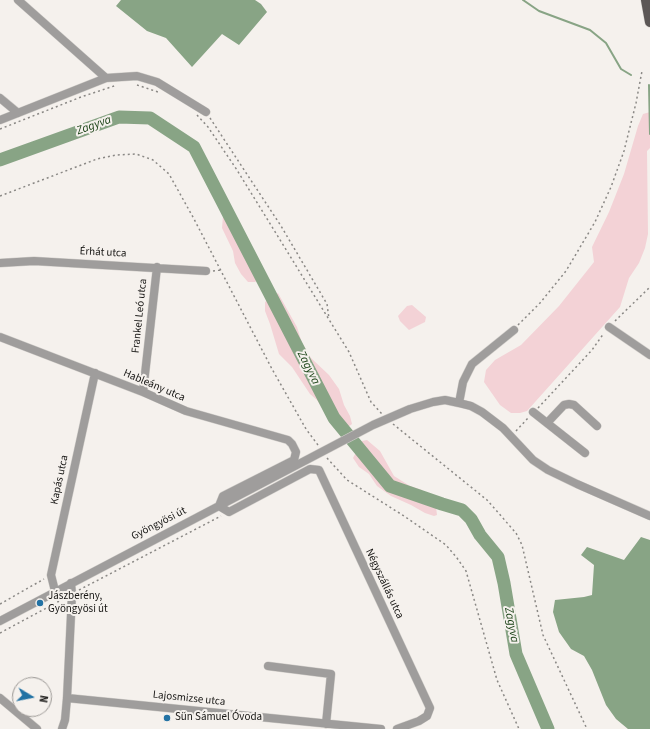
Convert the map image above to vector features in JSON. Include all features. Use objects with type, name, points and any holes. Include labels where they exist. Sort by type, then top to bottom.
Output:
[{"type":"main road","points":[[646,0],[650,22]]},
{"type":"street","points":[[18,0],[106,78]]},
{"type":"street","points":[[0,120],[106,78],[137,76],[157,82],[206,112]]},
{"type":"street","points":[[0,98],[18,113]]},
{"type":"street","name":"Érhát utca","points":[[0,263],[34,261],[206,271]]},
{"type":"street","name":"Frankel Leó utca","points":[[143,392],[157,267]]},
{"type":"street","points":[[609,327],[650,355]]},
{"type":"street","points":[[459,403],[463,382],[472,364],[514,330]]},
{"type":"street","name":"Hableány utca","points":[[0,337],[143,392],[186,412],[288,440],[292,444],[296,452],[294,460],[223,496],[219,506]]},
{"type":"street","name":"Kapás utca","points":[[55,591],[51,575],[95,373]]},
{"type":"street","name":"Gyöngyösi út","points":[[0,621],[373,425],[410,409],[445,400],[471,406],[493,419],[529,456],[548,470],[650,516]]},
{"type":"street","points":[[547,423],[564,405],[569,404],[574,405],[597,426]]},
{"type":"street","points":[[533,412],[585,453]]},
{"type":"street","name":"Négyszállás utca","points":[[229,512],[310,469],[319,470],[430,708],[427,716],[420,721],[396,729]]},
{"type":"street","points":[[219,506],[229,512]]},
{"type":"street","points":[[62,729],[65,720],[72,594],[71,583]]},
{"type":"street","points":[[268,666],[331,674],[326,724]]},
{"type":"street","points":[[0,698],[37,729]]},
{"type":"street","name":"Lajosmizse utca","points":[[66,698],[381,729]]},
{"type":"path","points":[[514,330],[540,303],[566,271],[595,222],[611,186],[624,150],[636,103],[642,71]]},
{"type":"path","points":[[133,83],[160,93]]},
{"type":"path","points":[[0,129],[81,98],[114,86],[121,85]]},
{"type":"path","points":[[193,112],[208,127],[237,170],[349,352],[371,402],[387,419],[487,500],[516,533],[522,546],[543,635],[587,729]]},
{"type":"path","points":[[206,112],[281,226],[324,298],[327,304],[329,321]]},
{"type":"path","points":[[0,196],[97,159],[116,155],[136,154],[153,160],[169,174],[272,369],[306,429],[325,450],[347,480],[416,524],[446,546],[466,571],[497,680],[519,729]]},
{"type":"path","points":[[510,437],[592,350],[609,327],[650,287]]},
{"type":"path","points":[[0,633],[229,512]]},
{"type":"path","points":[[0,604],[51,575]]},
{"type":"shaded area","points":[[121,0],[255,0],[261,4],[267,12],[239,45],[222,34],[192,67],[166,38],[147,31],[116,6]]},
{"type":"shaded area","points":[[650,112],[650,148],[647,151],[648,234],[645,248],[639,263],[629,278],[620,307],[527,411],[511,413],[500,405],[484,382],[486,370],[495,360],[521,345],[559,306],[594,262],[592,247],[609,212],[624,174],[643,114]]},
{"type":"shaded area","points":[[233,213],[266,275],[255,282],[248,282],[241,274],[235,263],[233,251],[222,228],[223,216]]},
{"type":"shaded area","points":[[278,293],[297,327],[302,343],[311,358],[329,375],[339,389],[352,424],[348,427],[333,423],[317,400],[310,394],[292,367],[279,354],[265,311],[265,302]]},
{"type":"shaded area","points":[[412,305],[426,317],[425,322],[409,330],[400,321],[398,316],[407,306]]},
{"type":"shaded area","points":[[367,440],[380,451],[394,476],[410,486],[422,490],[436,507],[437,515],[434,516],[425,513],[391,496],[377,486],[369,474],[359,467],[353,458],[362,441]]},
{"type":"shaded area","points":[[641,537],[650,540],[650,729],[628,729],[616,719],[606,705],[592,670],[584,656],[571,649],[559,632],[553,612],[555,600],[592,595],[594,565],[581,555],[587,547],[624,560]]},
{"type":"waterway","points":[[523,0],[539,11],[590,30],[606,43],[621,69],[631,75]]},
{"type":"waterway","points":[[649,85],[650,134]]},
{"type":"waterway","name":"Zagyva","points":[[0,160],[119,117],[150,118],[194,147],[334,418],[390,486],[462,510],[471,519],[480,535],[498,557],[516,654],[548,729]]},
{"type":"place","name":"Jászberény, Gyöngyösi út","points":[[40,603]]},
{"type":"place","name":"Sün Sámuel Óvoda","points":[[167,718]]}]
